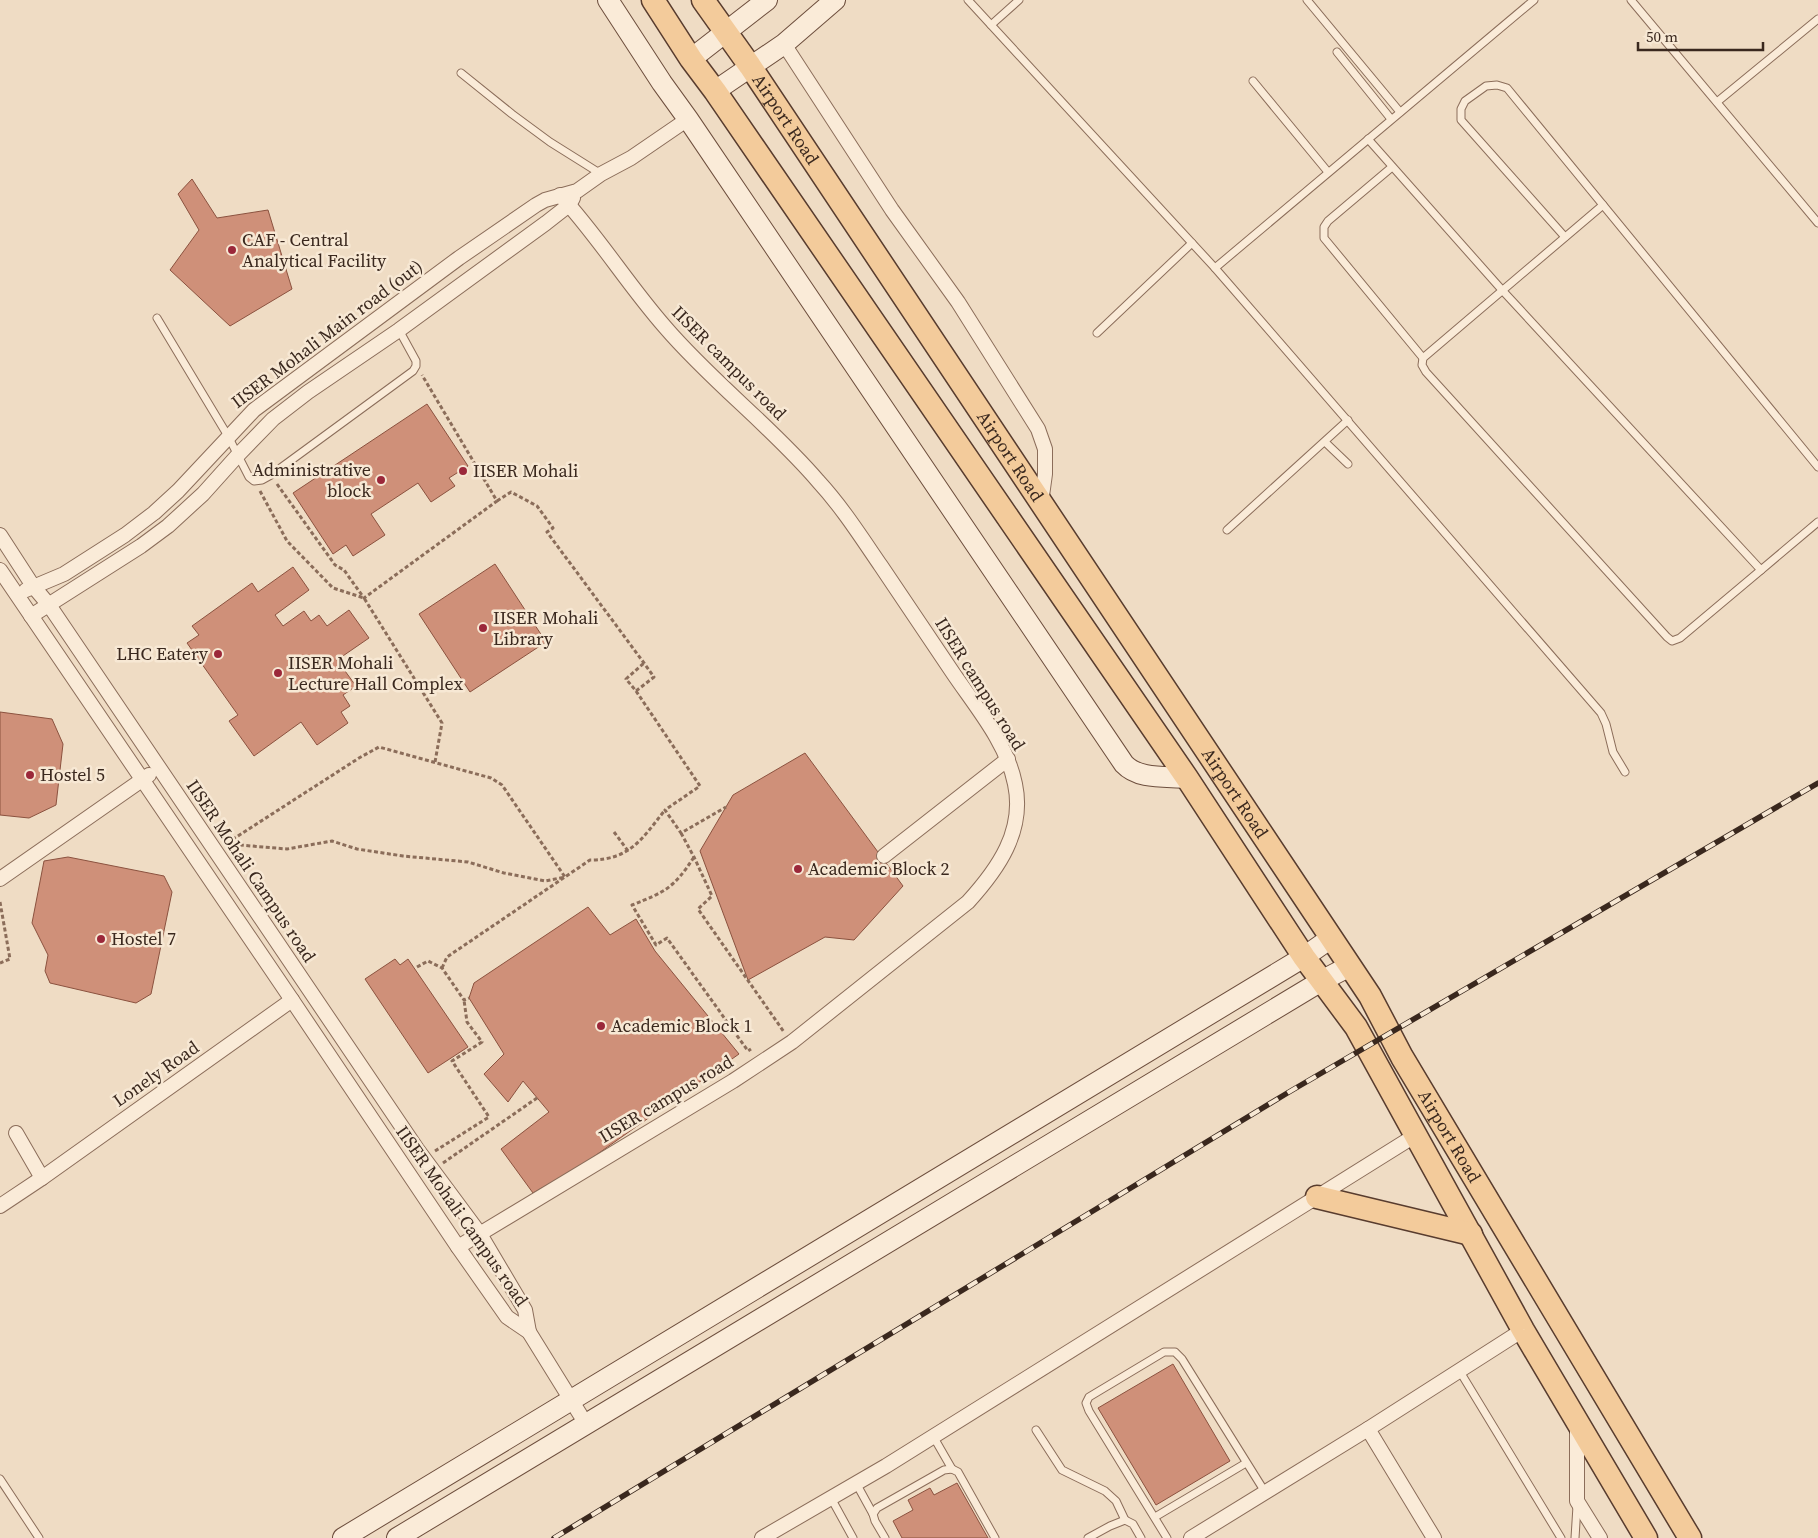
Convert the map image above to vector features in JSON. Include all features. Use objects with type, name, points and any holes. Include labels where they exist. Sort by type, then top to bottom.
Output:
[{"type":"main road","points":[[653,0],[691,59],[715,91],[1187,778],[1304,957],[1323,980],[1356,1027],[1523,1330],[1646,1538]]},
{"type":"main road","name":"Airport Road","points":[[703,0],[750,66],[1370,996],[1402,1056],[1690,1538]]},
{"type":"main road","points":[[1317,1197],[1471,1234]]},
{"type":"street","points":[[608,0],[662,83],[1124,764],[1131,771],[1139,774],[1187,778]]},
{"type":"street","points":[[691,59],[767,0]]},
{"type":"street","points":[[715,91],[784,44],[835,0]]},
{"type":"street","points":[[784,44],[892,210],[958,302],[1038,430],[1045,449],[1046,474],[1040,503]]},
{"type":"street","points":[[31,616],[168,526],[203,494],[273,420],[308,392],[399,330],[546,223],[564,200],[688,119]]},
{"type":"street","name":"IISER Mohali Main road (out)","points":[[17,595],[33,586],[64,574],[125,535],[154,513],[178,491],[228,436],[254,410],[275,393],[459,258],[536,205],[545,200],[564,200]]},
{"type":"street","name":"IISER campus road","points":[[458,1247],[733,1081],[792,1042],[968,902],[988,880],[1007,851],[1017,819],[1016,786],[1008,759],[943,657],[846,516],[820,482],[792,451],[665,327],[564,200]]},
{"type":"street","name":"IISER Mohali Campus road","points":[[0,535],[417,1149],[480,1234],[525,1310],[529,1332]]},
{"type":"street","name":"IISER Mohali Campus road","points":[[0,570],[458,1247],[507,1317],[529,1332]]},
{"type":"street","points":[[884,856],[1008,759]]},
{"type":"street","points":[[0,879],[158,768]]},
{"type":"street","points":[[343,1538],[1304,957],[1331,938]]},
{"type":"street","points":[[397,1538],[1323,980],[1350,966]]},
{"type":"street","name":"Lonely Road","points":[[0,1206],[292,1000]]},
{"type":"street","points":[[16,1133],[42,1178]]},
{"type":"street","points":[[762,1538],[933,1436],[1416,1135]]},
{"type":"street","points":[[1197,1536],[1523,1330]]},
{"type":"street","points":[[529,1332],[586,1424]]},
{"type":"street","points":[[1577,1423],[1578,1501],[1600,1538]]},
{"type":"street","points":[[1368,1429],[1434,1538]]},
{"type":"lane","points":[[968,0],[1192,243],[1601,713],[1606,724],[1613,752],[1625,772]]},
{"type":"lane","points":[[991,24],[1019,0]]},
{"type":"lane","points":[[1308,0],[1400,112]]},
{"type":"lane","points":[[1214,268],[1534,0]]},
{"type":"lane","points":[[1631,0],[1818,223]]},
{"type":"lane","points":[[1717,102],[1818,19]]},
{"type":"lane","points":[[1337,52],[1392,119]]},
{"type":"lane","points":[[461,73],[550,142],[602,174]]},
{"type":"lane","points":[[1253,81],[1328,172]]},
{"type":"lane","points":[[1565,237],[1461,120],[1460,109],[1465,101],[1486,86],[1497,85],[1507,88],[1818,467]]},
{"type":"lane","points":[[1368,139],[1502,290],[1761,570]]},
{"type":"lane","points":[[1392,167],[1328,221],[1324,227],[1324,238],[1423,358]]},
{"type":"lane","points":[[1603,205],[1423,358],[1422,365],[1426,372],[1667,638],[1672,640],[1680,638],[1818,522]]},
{"type":"lane","points":[[1097,333],[1192,243]]},
{"type":"lane","points":[[157,318],[254,481],[262,480],[270,475],[412,371],[416,366],[416,361],[399,330]]},
{"type":"lane","points":[[1227,530],[1348,420]]},
{"type":"lane","points":[[1325,442],[1348,464]]},
{"type":"lane","points":[[1168,1538],[1086,1403],[1089,1397],[1164,1352],[1175,1352],[1182,1359],[1265,1492]]},
{"type":"lane","points":[[1459,1370],[1561,1538]]},
{"type":"lane","points":[[1036,1430],[1062,1470],[1104,1491],[1116,1501],[1125,1520],[1133,1524],[1141,1538]]},
{"type":"lane","points":[[933,1436],[952,1469],[958,1472],[995,1538]]},
{"type":"lane","points":[[1155,1517],[1246,1462]]},
{"type":"lane","points":[[873,1514],[877,1508],[944,1470],[952,1469]]},
{"type":"lane","points":[[0,1479],[39,1538]]},
{"type":"lane","points":[[856,1483],[873,1514],[874,1521],[885,1538]]},
{"type":"lane","points":[[831,1498],[853,1538]]},
{"type":"lane","points":[[1575,1538],[1578,1501]]},
{"type":"lane","points":[[1088,1538],[1125,1520]]},
{"type":"path","points":[[416,366],[497,501]]},
{"type":"path","points":[[270,475],[335,565],[344,570],[364,598],[442,723],[436,762]]},
{"type":"path","points":[[254,481],[287,542],[333,588],[364,598]]},
{"type":"path","points":[[364,598],[511,492],[537,506],[553,528],[547,532],[654,677],[636,691]]},
{"type":"path","points":[[442,968],[447,958],[590,860],[606,860],[628,851],[637,844],[665,810],[700,786],[626,679],[644,663]]},
{"type":"path","points":[[225,844],[358,758],[379,747],[491,778],[502,785],[565,877]]},
{"type":"path","points":[[681,833],[726,807]]},
{"type":"path","points":[[665,810],[681,833],[712,896],[698,909],[792,1042]]},
{"type":"path","points":[[614,832],[628,851]]},
{"type":"path","points":[[225,844],[288,848],[332,841],[357,848],[402,856],[468,862],[504,873],[546,881],[565,877]]},
{"type":"path","points":[[225,844],[231,852]]},
{"type":"path","points":[[694,857],[682,875],[668,890],[632,905],[656,945],[667,938],[748,1051],[755,1047]]},
{"type":"path","points":[[0,902],[10,959],[0,963]]},
{"type":"path","points":[[417,967],[428,961],[442,968],[464,1000],[467,1022],[482,1042],[452,1062],[489,1117],[435,1151]]},
{"type":"path","points":[[464,1000],[469,998]]},
{"type":"path","points":[[776,1034],[782,1029]]},
{"type":"path","points":[[429,1143],[443,1163],[537,1098]]},
{"type":"building","name":"CAF - Central Analytical Facility","points":[[192,179],[217,218],[268,210],[292,289],[230,326],[170,270],[199,230],[178,194]]},
{"type":"building","name":"Administrative block","points":[[427,404],[468,466],[449,478],[455,486],[431,502],[418,483],[371,514],[385,535],[353,556],[346,545],[333,554],[293,493]]},
{"type":"building","name":"IISER Mohali Library","points":[[495,564],[546,642],[470,692],[419,614]]},
{"type":"building","name":"IISER Mohali Lecture Hall Complex","points":[[293,567],[309,590],[275,615],[283,626],[304,611],[311,621],[319,615],[327,626],[349,610],[369,638],[337,660],[356,686],[343,695],[350,706],[341,712],[348,723],[317,745],[301,722],[254,756],[229,721],[238,715],[187,643],[199,635],[192,626],[252,583],[258,592]]},
{"type":"building","name":"Hostel 5","points":[[0,712],[52,719],[63,744],[56,805],[29,818],[0,815]]},
{"type":"building","name":"Academic Block 2","points":[[805,753],[903,886],[854,940],[825,937],[748,980],[700,851],[733,795]]},
{"type":"building","name":"Hostel 7","points":[[68,857],[164,876],[172,892],[151,994],[136,1003],[50,983],[45,971],[48,955],[32,923],[44,861]]},
{"type":"building","name":"Academic Block 1","points":[[588,907],[610,935],[636,919],[655,951],[739,1054],[582,1165],[533,1193],[501,1149],[549,1112],[523,1081],[508,1102],[484,1074],[504,1054],[469,998],[474,983]]},
{"type":"building","points":[[395,959],[400,965],[408,959],[468,1047],[428,1073],[365,979]]},
{"type":"building","points":[[1173,1364],[1230,1461],[1156,1505],[1098,1408]]},
{"type":"building","points":[[957,1483],[988,1538],[902,1538],[893,1521],[913,1510],[908,1500],[930,1488],[934,1495]]},
{"type":"railway","points":[[554,1538],[1289,1092],[1818,783]]},
{"type":"place","name":"CAF - Central Analytical Facility","points":[[232,250]]},
{"type":"place","name":"IISER Mohali","points":[[463,471]]},
{"type":"place","name":"Administrative block","points":[[381,480]]},
{"type":"place","name":"IISER Mohali Library","points":[[483,628]]},
{"type":"place","name":"LHC Eatery","points":[[218,654]]},
{"type":"place","name":"IISER Mohali Lecture Hall Complex","points":[[278,673]]},
{"type":"place","name":"Hostel 5","points":[[30,775]]},
{"type":"place","name":"Academic Block 2","points":[[798,869]]},
{"type":"place","name":"Hostel 7","points":[[101,939]]},
{"type":"place","name":"Academic Block 1","points":[[601,1026]]}]
